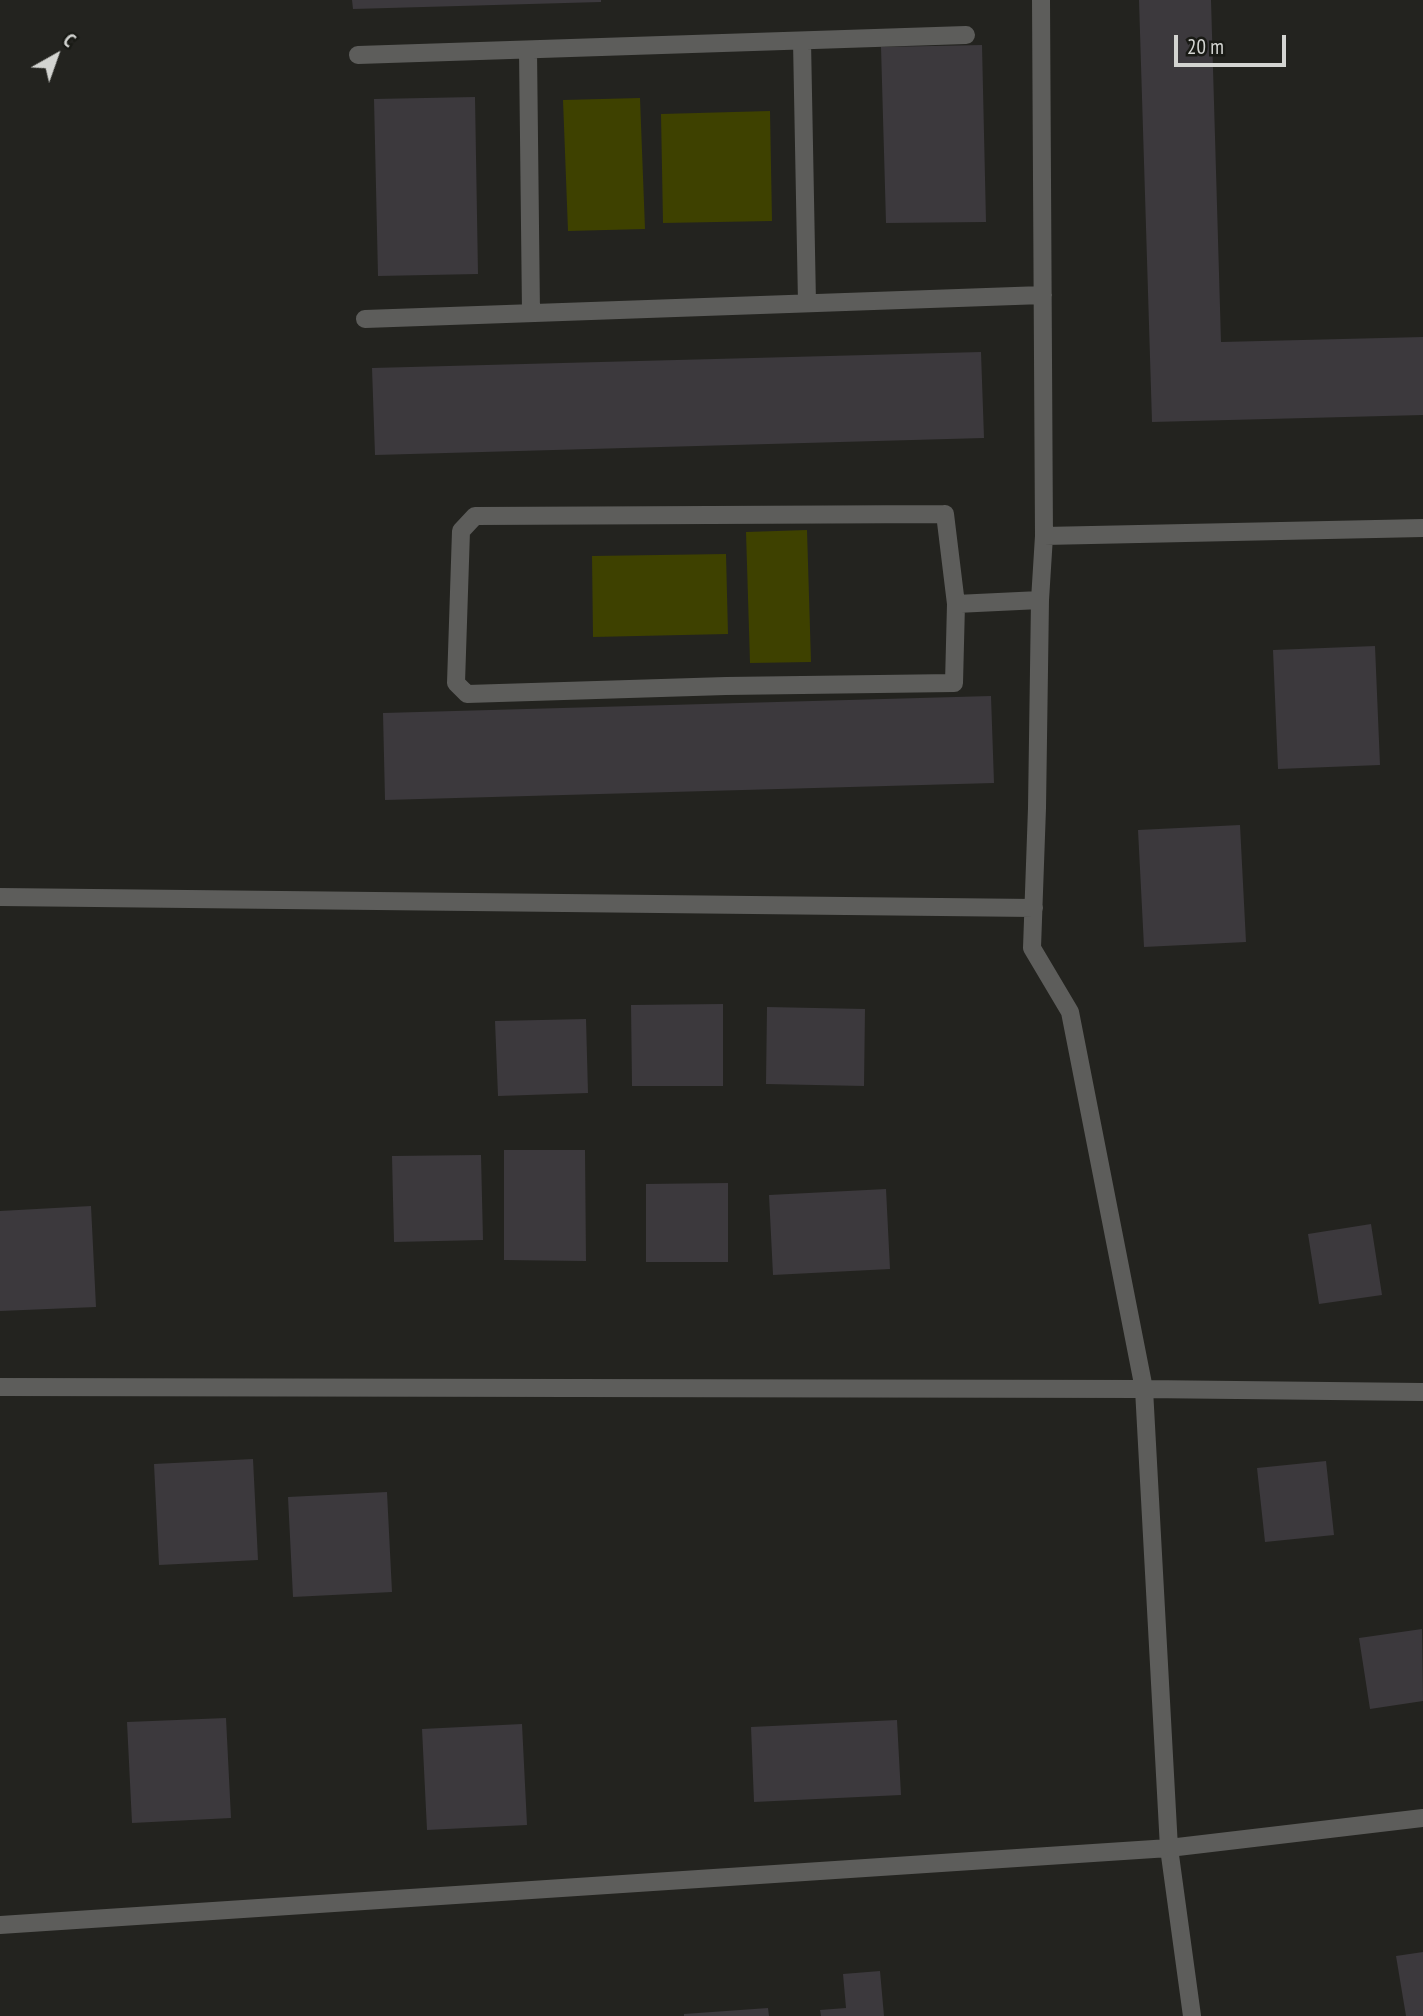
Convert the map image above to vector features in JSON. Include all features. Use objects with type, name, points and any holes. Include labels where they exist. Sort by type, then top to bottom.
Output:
[{"type":"street","points":[[1041,0],[1044,536],[1040,600],[1032,948],[1070,1012],[1144,1389],[1169,1848],[1192,2016]]},
{"type":"street","points":[[358,55],[966,35]]},
{"type":"street","points":[[802,41],[807,303]]},
{"type":"street","points":[[528,50],[531,313]]},
{"type":"street","points":[[365,319],[1043,295]]},
{"type":"street","points":[[945,514],[956,604],[954,683],[726,686],[467,694],[456,683],[461,531],[475,516],[945,514]]},
{"type":"street","points":[[1044,536],[1423,528]]},
{"type":"street","points":[[956,604],[1040,600]]},
{"type":"street","points":[[0,897],[1034,908]]},
{"type":"street","points":[[0,1387],[1423,1392]]},
{"type":"street","points":[[0,1925],[1169,1848],[1423,1818]]},
{"type":"shaded area","points":[[640,98],[645,229],[568,231],[563,100]]},
{"type":"shaded area","points":[[770,111],[772,221],[663,223],[661,114]]},
{"type":"shaded area","points":[[807,530],[811,662],[750,663],[746,532]]},
{"type":"shaded area","points":[[726,554],[728,634],[593,637],[592,556]]},
{"type":"building","points":[[352,0],[601,0],[601,2],[353,9]]},
{"type":"building","points":[[1139,0],[1211,0],[1221,342],[1423,337],[1423,415],[1152,422]]},
{"type":"building","points":[[982,45],[986,222],[886,223],[881,47]]},
{"type":"building","points":[[475,97],[478,274],[378,276],[374,99]]},
{"type":"building","points":[[981,352],[984,438],[375,455],[372,368]]},
{"type":"building","points":[[1375,646],[1380,765],[1278,769],[1273,650]]},
{"type":"building","points":[[991,696],[994,783],[385,800],[383,713]]},
{"type":"building","points":[[1240,825],[1246,942],[1144,947],[1138,830]]},
{"type":"building","points":[[723,1004],[723,1086],[632,1086],[631,1005]]},
{"type":"building","points":[[767,1007],[865,1009],[864,1086],[766,1084]]},
{"type":"building","points":[[586,1019],[588,1093],[498,1096],[495,1021]]},
{"type":"building","points":[[504,1150],[585,1150],[586,1261],[504,1260]]},
{"type":"building","points":[[481,1155],[483,1240],[394,1242],[392,1156]]},
{"type":"building","points":[[728,1183],[728,1262],[646,1262],[646,1184]]},
{"type":"building","points":[[886,1189],[890,1269],[773,1275],[769,1195]]},
{"type":"building","points":[[91,1206],[96,1307],[0,1311],[0,1211]]},
{"type":"building","points":[[1371,1224],[1382,1295],[1319,1304],[1308,1234]]},
{"type":"building","points":[[253,1459],[258,1560],[159,1565],[154,1464]]},
{"type":"building","points":[[1326,1461],[1334,1535],[1265,1542],[1257,1468]]},
{"type":"building","points":[[387,1492],[392,1592],[293,1597],[288,1497]]},
{"type":"building","points":[[1422,1629],[1423,1701],[1370,1709],[1359,1638]]},
{"type":"building","points":[[226,1718],[231,1818],[132,1823],[127,1722]]},
{"type":"building","points":[[897,1720],[901,1795],[754,1802],[751,1727]]},
{"type":"building","points":[[522,1724],[527,1825],[427,1830],[422,1729]]},
{"type":"building","points":[[1423,1952],[1423,2016],[1406,2016],[1396,1956]]},
{"type":"building","points":[[880,1971],[884,2016],[821,2016],[820,2010],[846,2008],[843,1974]]},
{"type":"building","points":[[768,2008],[769,2016],[684,2016],[684,2014]]}]
